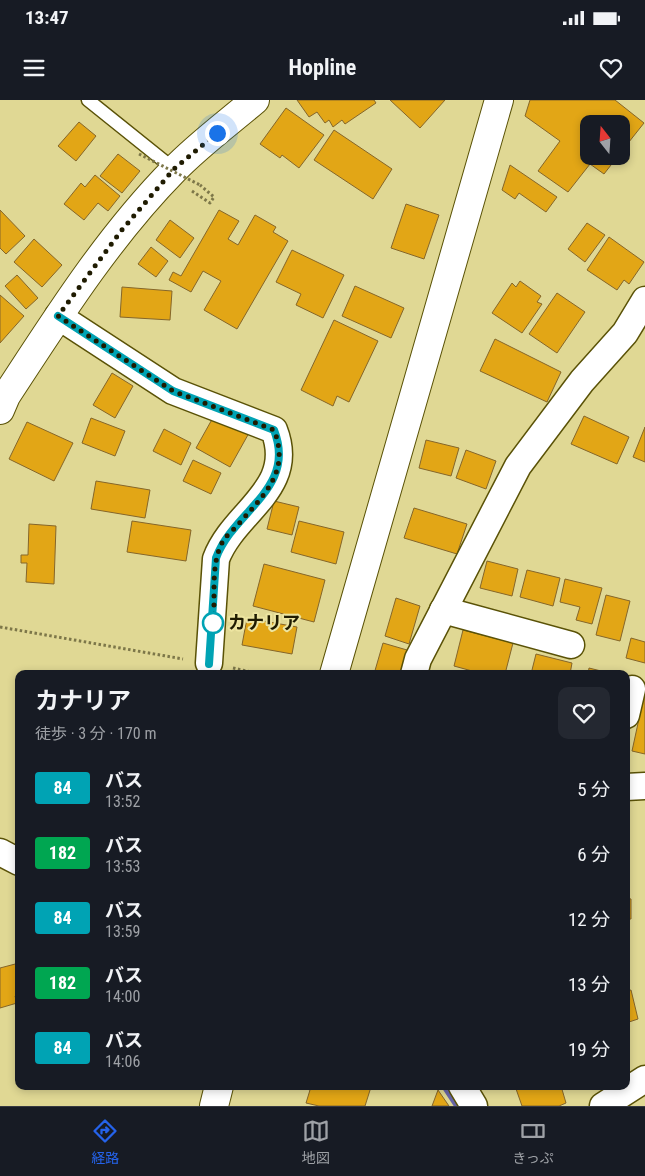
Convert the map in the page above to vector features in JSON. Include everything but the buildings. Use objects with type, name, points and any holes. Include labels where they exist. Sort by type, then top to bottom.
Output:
[{"type":"street","points":[[0,410],[6,396],[58,316],[121,231],[181,178],[255,100]]},
{"type":"street","points":[[335,670],[499,100]]},
{"type":"street","points":[[415,670],[418,658],[518,466],[582,381],[625,333],[645,300]]},
{"type":"street","points":[[58,316],[173,391],[274,430],[279,443],[280,457],[278,470],[268,490],[222,542],[216,558],[209,664]]},
{"type":"street","points":[[443,610],[571,645]]},
{"type":"street","points":[[630,698],[632,689]]},
{"type":"street","points":[[630,787],[645,786]]},
{"type":"street","points":[[0,852],[15,860]]},
{"type":"street","points":[[630,1089],[645,1079]]},
{"type":"street","points":[[214,1106],[218,1090]]},
{"type":"street","points":[[464,1090],[474,1106]]},
{"type":"street","points":[[603,1106],[628,1090]]},
{"type":"lane","points":[[88,100],[181,178]]},
{"type":"path","points":[[139,154],[200,185],[214,197],[210,203],[181,178]]},
{"type":"path","points":[[0,627],[240,670]]},
{"type":"waterway","points":[[449,1090],[459,1106]]},
{"type":"bus line","name":"84","points":[[58,316],[173,391],[274,430],[279,443],[280,457],[278,470],[268,490],[222,542],[216,558],[215,603],[209,664]]},
{"type":"place","name":"カナリア","points":[[213,623]]},
{"type":"route","points":[[213,623],[216,558],[222,542],[268,490],[278,470],[280,457],[279,443],[274,430],[173,391],[58,316],[76,289],[121,231],[174,169],[217,133]]}]
